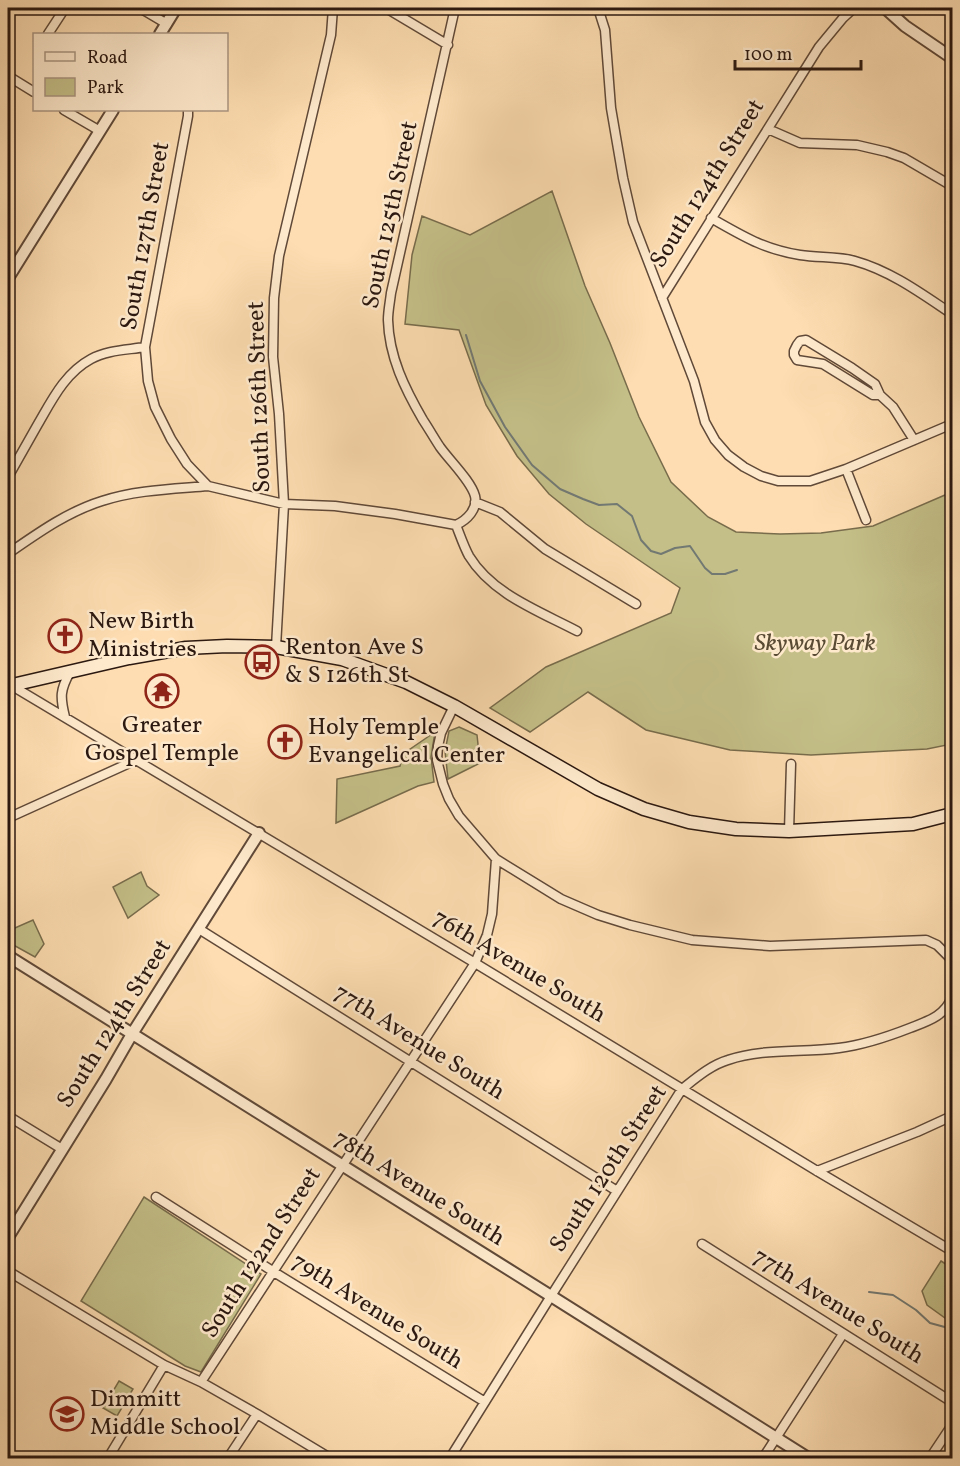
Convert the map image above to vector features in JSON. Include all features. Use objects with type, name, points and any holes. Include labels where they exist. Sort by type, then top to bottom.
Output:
[{"type":"main road","points":[[9,684],[186,648],[276,647],[342,659],[406,682],[454,706],[598,789],[644,808],[689,822],[746,830],[789,831],[913,824],[952,814]]},
{"type":"street","points":[[49,33],[65,8]]},
{"type":"street","points":[[140,8],[167,24]]},
{"type":"street","points":[[161,33],[176,8]]},
{"type":"street","name":"South 126th Street","points":[[276,647],[284,504],[273,357],[274,298],[279,256],[330,35],[333,8]]},
{"type":"street","points":[[386,8],[448,45]]},
{"type":"street","name":"South 125th Street","points":[[456,8],[391,293],[388,320],[391,344],[407,393],[440,447],[471,488],[475,502]]},
{"type":"street","points":[[598,8],[605,30],[611,108],[633,222],[694,381],[705,422],[715,440],[728,455],[761,476],[778,481],[810,481],[846,469],[952,424]]},
{"type":"street","name":"South 124th Street","points":[[662,298],[819,47],[854,8]]},
{"type":"street","points":[[885,8],[905,26],[952,58]]},
{"type":"street","points":[[8,76],[33,91]]},
{"type":"street","points":[[66,111],[100,131]]},
{"type":"street","points":[[8,278],[112,111]]},
{"type":"street","name":"South 127th Street","points":[[8,477],[56,393],[78,368],[92,358],[101,355],[145,347],[188,111]]},
{"type":"street","points":[[768,129],[800,143],[857,145],[887,152],[904,158],[952,186]]},
{"type":"street","points":[[711,218],[754,243],[774,250],[855,260],[885,272],[914,288],[952,314]]},
{"type":"street","points":[[880,395],[873,396],[823,363],[797,360],[794,351],[797,345],[800,341],[806,340],[814,344],[875,384],[880,395],[893,407],[915,440]]},
{"type":"street","points":[[145,347],[148,381],[155,408],[187,464],[208,486]]},
{"type":"street","points":[[846,469],[866,520]]},
{"type":"street","points":[[8,553],[51,524],[101,501],[163,490],[208,486],[284,504],[395,514],[456,525],[464,522],[470,516],[475,502],[500,512],[545,549],[636,604]]},
{"type":"street","points":[[456,525],[468,555],[491,582],[510,596],[577,631]]},
{"type":"street","points":[[65,717],[61,692],[70,672]]},
{"type":"street","name":"76th Avenue South","points":[[9,684],[817,1170],[950,1246]]},
{"type":"street","points":[[454,706],[441,733],[437,760],[449,799],[459,816],[496,860],[561,899],[630,926],[692,940],[770,946],[926,940],[937,945],[952,960]]},
{"type":"street","points":[[8,818],[136,760]]},
{"type":"street","points":[[789,831],[791,764]]},
{"type":"street","name":"South 124th Street","points":[[8,1237],[132,1034],[259,833]]},
{"type":"street","name":"South 122nd Street","points":[[201,1382],[475,963],[487,935],[492,914],[496,860]]},
{"type":"street","name":"77th Avenue South","points":[[199,929],[618,1191]]},
{"type":"street","name":"78th Avenue South","points":[[8,956],[808,1458]]},
{"type":"street","name":"South 120th Street","points":[[450,1458],[682,1089],[718,1063],[730,1059],[755,1054],[839,1048],[896,1034],[940,1015],[950,1004],[952,997]]},
{"type":"street","points":[[8,1116],[62,1149]]},
{"type":"street","points":[[817,1170],[917,1132],[952,1116]]},
{"type":"street","name":"79th Avenue South","points":[[156,1197],[485,1402]]},
{"type":"street","name":"77th Avenue South","points":[[702,1244],[952,1402]]},
{"type":"street","points":[[8,1271],[164,1365],[201,1382],[330,1458]]},
{"type":"street","points":[[762,1458],[843,1334]]},
{"type":"street","points":[[108,1458],[164,1365]]},
{"type":"street","points":[[228,1458],[257,1414]]},
{"type":"street","points":[[930,1458],[952,1425]]},
{"type":"green space","name":"Skyway Park","points":[[552,191],[585,286],[639,417],[671,482],[708,517],[736,532],[821,533],[873,526],[952,492],[952,744],[927,749],[811,755],[730,750],[646,730],[588,692],[530,732],[490,708],[546,667],[671,613],[680,588],[586,524],[549,494],[517,456],[486,405],[459,330],[405,324],[412,255],[422,216],[470,235]]},
{"type":"green space","points":[[459,727],[477,735],[480,763],[448,779],[445,751],[449,731]]},
{"type":"green space","points":[[435,732],[431,757],[434,782],[418,786],[336,823],[337,779],[400,766],[403,754]]},
{"type":"green space","points":[[141,872],[147,886],[159,895],[128,918],[113,887]]},
{"type":"green space","points":[[33,920],[44,944],[35,957],[8,942],[8,931]]},
{"type":"green space","points":[[144,1197],[261,1274],[201,1372],[185,1366],[81,1301]]},
{"type":"green space","points":[[941,1261],[952,1268],[952,1323],[927,1305],[922,1291]]},
{"type":"green space","points":[[119,1381],[133,1389],[117,1416],[103,1408]]},
{"type":"waterway","points":[[466,335],[480,381],[505,427],[532,465],[560,489],[599,505],[617,504],[632,516],[641,540],[651,551],[661,554],[675,548],[690,546],[712,574],[725,574],[737,570]]},
{"type":"waterway","points":[[869,1292],[893,1295],[916,1310],[930,1323],[952,1329]]},
{"type":"place","name":"New Birth Ministries","points":[[65,636]]},
{"type":"place","name":"Renton Ave S & S 126th St","points":[[262,662]]},
{"type":"place","name":"Greater Gospel Temple","points":[[162,691]]},
{"type":"place","name":"Holy Temple Evangelical Center","points":[[285,742]]},
{"type":"place","name":"Dimmitt Middle School","points":[[67,1414]]}]
